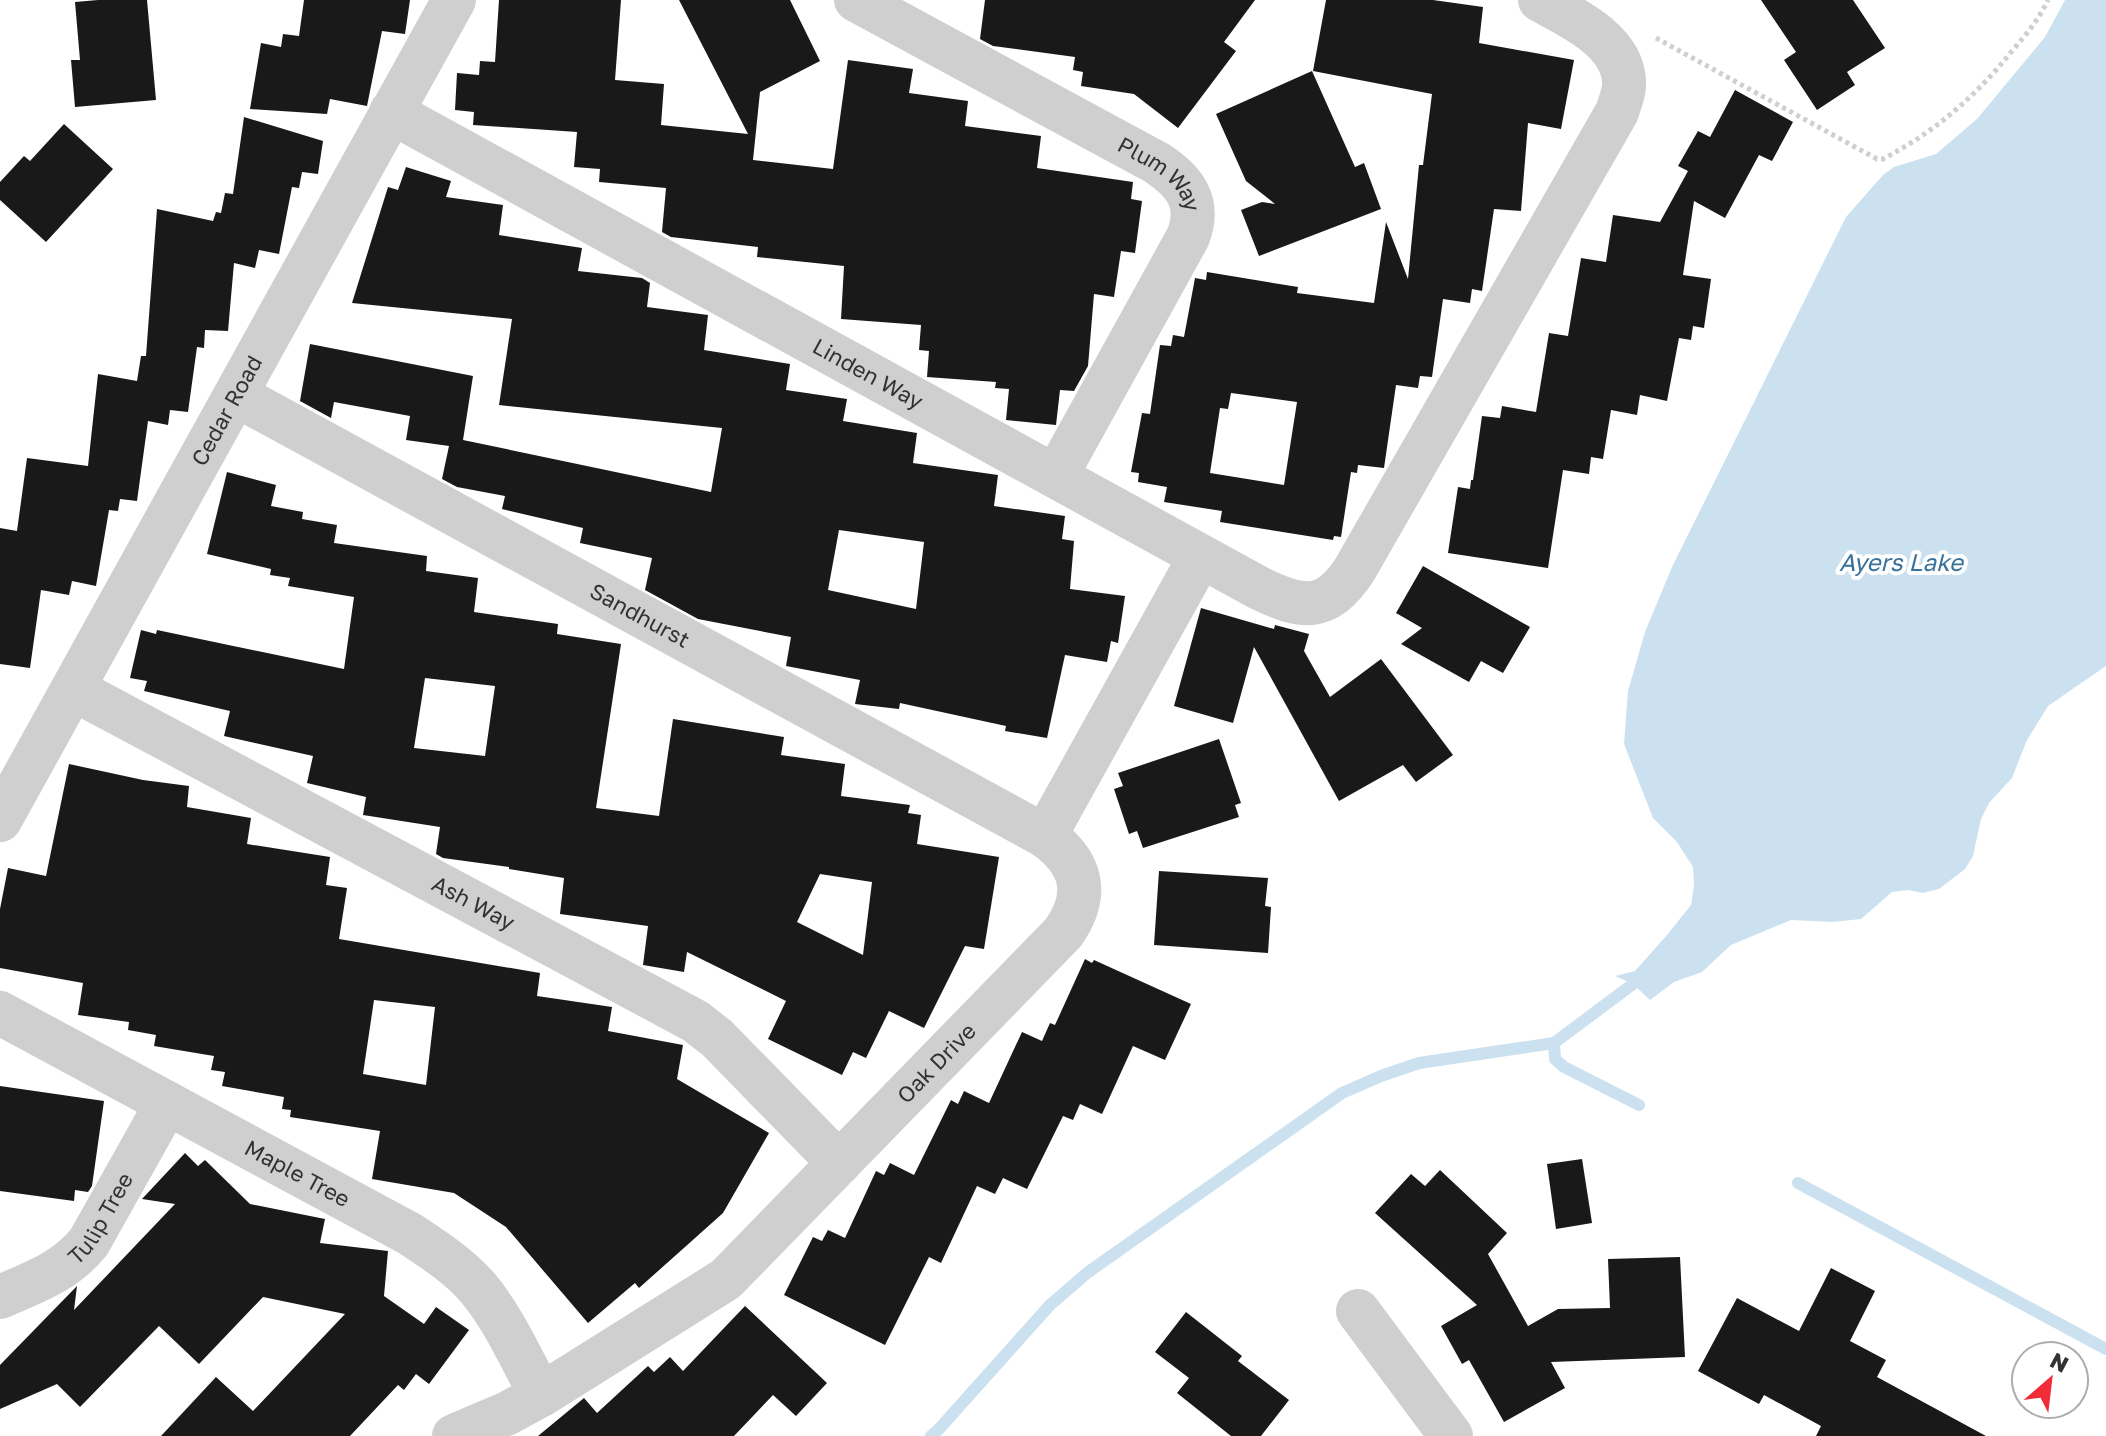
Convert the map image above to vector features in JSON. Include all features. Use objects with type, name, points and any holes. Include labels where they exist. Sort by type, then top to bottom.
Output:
[{"type":"street","name":"Cedar Road","points":[[0,820],[454,0]]},
{"type":"street","name":"Plum Way","points":[[856,0],[1157,163],[1171,172],[1190,198],[1194,213],[1188,237],[1056,476]]},
{"type":"street","points":[[1540,0],[1577,20],[1602,40]]},
{"type":"street","name":"Linden Way","points":[[391,112],[1200,557],[1281,599],[1300,605],[1318,603],[1333,596],[1347,582],[1617,112],[1625,85],[1623,72],[1602,40]]},
{"type":"street","name":"Sandhurst","points":[[236,395],[1045,836]]},
{"type":"street","points":[[1045,836],[1200,557]]},
{"type":"street","name":"Ash Way","points":[[73,689],[695,1021],[717,1038],[839,1163]]},
{"type":"street","name":"Oak Drive","points":[[454,1436],[541,1395],[726,1279],[1063,933],[1075,916],[1080,900],[1080,884],[1075,870],[1058,845],[1045,836]]},
{"type":"street","name":"Maple Tree","points":[[0,1013],[410,1234],[457,1268],[492,1308],[541,1395]]},
{"type":"street","name":"Tulip Tree","points":[[0,1297],[66,1267],[78,1256],[89,1242],[167,1103]]},
{"type":"street","points":[[1358,1311],[1451,1436]]},
{"type":"path","points":[[1602,40],[1630,29],[1639,29],[1877,159],[1883,159],[1927,135],[1965,105],[2032,27],[2048,0]]},
{"type":"water","name":"Ayers Lake","points":[[2065,0],[2106,0],[2106,666],[2048,706],[2027,740],[2012,778],[1989,803],[1981,819],[1973,856],[1965,869],[1939,889],[1923,893],[1908,890],[1892,892],[1861,919],[1833,922],[1791,920],[1731,945],[1702,972],[1674,982],[1650,1000],[1633,984],[1615,976],[1635,971],[1667,935],[1691,905],[1694,885],[1693,867],[1677,842],[1653,818],[1624,744],[1628,691],[1645,632],[1672,567],[1846,217],[1883,175],[1894,167],[1936,154],[1977,119],[2045,37]]},
{"type":"building","points":[[147,0],[156,100],[75,107],[71,60],[80,60],[75,2]]},
{"type":"building","points":[[304,0],[410,0],[405,34],[382,31],[367,106],[330,99],[327,114],[250,109],[261,43],[281,47],[283,34],[299,36]]},
{"type":"building","points":[[499,0],[621,0],[615,80],[664,84],[661,125],[748,134],[679,0],[790,0],[820,61],[760,92],[753,160],[833,169],[848,60],[913,69],[909,93],[968,101],[965,126],[1041,136],[1037,168],[1133,182],[1131,199],[1142,201],[1135,253],[1121,251],[1114,297],[1094,294],[1088,366],[1074,391],[1060,390],[1056,425],[1006,420],[1009,389],[995,388],[996,382],[927,377],[929,351],[919,350],[921,325],[841,319],[844,266],[757,257],[758,247],[671,237],[662,232],[666,188],[599,182],[600,169],[574,167],[577,132],[473,125],[474,112],[455,110],[457,73],[479,75],[480,61],[495,62]]},
{"type":"building","points":[[985,0],[1255,0],[1224,42],[1236,51],[1178,128],[1134,94],[1081,86],[1083,72],[1073,70],[1075,57],[993,46],[980,39]]},
{"type":"building","points":[[1326,0],[1433,0],[1483,7],[1479,43],[1574,60],[1561,129],[1528,123],[1521,211],[1494,209],[1482,291],[1472,289],[1470,303],[1443,299],[1432,377],[1420,376],[1418,388],[1396,385],[1384,468],[1358,465],[1357,473],[1351,472],[1341,537],[1334,536],[1333,540],[1220,522],[1222,511],[1164,502],[1167,487],[1138,482],[1139,473],[1131,472],[1142,413],[1150,414],[1160,345],[1171,346],[1173,335],[1184,337],[1195,278],[1206,280],[1207,272],[1298,287],[1297,293],[1374,303],[1386,222],[1408,279],[1419,165],[1423,165],[1432,94],[1313,71]],"holes":[[[1231,393],[1297,402],[1284,485],[1210,473],[1220,408],[1228,409]]]},
{"type":"building","points":[[1761,0],[1853,0],[1885,48],[1847,72],[1855,85],[1817,110],[1784,60],[1796,52]]},
{"type":"building","points":[[1312,71],[1355,167],[1364,163],[1381,209],[1259,256],[1241,210],[1262,202],[1275,204],[1246,181],[1216,114]]},
{"type":"building","points":[[1735,90],[1793,122],[1772,161],[1759,155],[1725,218],[1694,201],[1683,275],[1711,279],[1704,328],[1693,326],[1691,340],[1679,338],[1667,401],[1640,395],[1637,415],[1611,410],[1603,459],[1591,457],[1589,474],[1563,470],[1548,568],[1448,553],[1458,487],[1470,489],[1473,480],[1482,416],[1500,418],[1502,406],[1536,412],[1549,333],[1568,336],[1581,258],[1606,262],[1613,215],[1660,222],[1688,171],[1678,166],[1698,131],[1710,137]]},
{"type":"building","points":[[244,117],[323,141],[318,174],[302,172],[299,188],[292,187],[279,254],[259,250],[255,268],[234,263],[228,331],[205,330],[204,348],[197,347],[188,412],[170,410],[168,425],[148,421],[137,501],[120,499],[118,511],[109,510],[96,586],[72,581],[69,595],[41,590],[30,668],[0,664],[0,528],[17,531],[27,458],[88,466],[98,374],[137,381],[141,356],[146,356],[157,209],[213,221],[216,212],[221,213],[225,193],[233,194]]},
{"type":"building","points":[[64,124],[113,169],[46,242],[0,200],[0,182],[24,156],[30,161]]},
{"type":"building","points":[[406,167],[451,181],[446,197],[503,205],[499,235],[582,248],[578,271],[642,278],[650,283],[647,307],[708,315],[704,350],[790,364],[786,390],[847,399],[843,421],[917,433],[913,463],[998,475],[994,506],[1065,516],[1062,539],[1074,541],[1070,589],[1125,596],[1118,643],[1111,641],[1107,662],[1065,655],[1047,738],[1005,731],[1006,726],[900,703],[899,709],[855,704],[860,680],[786,666],[791,637],[698,619],[645,590],[652,558],[580,543],[583,528],[502,509],[505,496],[457,487],[442,479],[449,446],[406,440],[410,416],[334,402],[331,418],[300,401],[310,344],[473,376],[463,440],[711,492],[722,428],[499,405],[512,319],[352,303],[388,187],[398,190]],"holes":[[[839,530],[924,542],[916,609],[828,590]]]},
{"type":"building","points":[[227,472],[276,485],[271,506],[303,512],[302,519],[337,525],[334,543],[427,556],[426,571],[478,578],[474,612],[558,624],[557,634],[621,644],[596,808],[659,816],[673,719],[784,737],[781,755],[845,764],[841,796],[910,805],[908,813],[921,815],[917,844],[999,857],[984,949],[965,946],[924,1028],[889,1011],[866,1058],[853,1052],[842,1075],[768,1039],[786,1001],[687,952],[684,972],[643,965],[648,926],[560,914],[564,878],[443,858],[436,854],[440,827],[363,815],[366,797],[307,783],[313,756],[224,736],[230,711],[144,691],[147,681],[130,678],[141,630],[156,634],[157,630],[344,669],[354,597],[288,586],[290,578],[270,575],[271,569],[207,554]],"holes":[[[425,678],[495,686],[485,756],[414,748]],[[820,874],[872,882],[863,955],[797,922]]]},
{"type":"building","points":[[1423,566],[1530,627],[1503,673],[1481,661],[1469,682],[1401,644],[1422,628],[1396,613]]},
{"type":"building","points":[[1201,608],[1274,629],[1275,625],[1309,634],[1304,651],[1330,697],[1381,659],[1453,755],[1416,782],[1403,765],[1339,801],[1254,647],[1233,723],[1174,706]]},
{"type":"building","points":[[1219,739],[1241,803],[1235,805],[1239,817],[1143,848],[1137,831],[1129,834],[1114,789],[1123,786],[1118,773]]},
{"type":"building","points":[[69,764],[189,786],[187,807],[251,818],[247,844],[330,857],[326,885],[347,888],[339,939],[540,973],[537,996],[612,1007],[608,1031],[683,1045],[677,1079],[769,1133],[723,1213],[639,1288],[635,1283],[588,1323],[506,1227],[454,1193],[372,1179],[380,1131],[290,1117],[291,1110],[282,1109],[284,1097],[222,1086],[225,1072],[211,1070],[214,1056],[154,1046],[156,1035],[128,1030],[129,1022],[78,1015],[83,983],[0,968],[0,909],[8,868],[46,876]],"holes":[[[374,1000],[435,1007],[426,1085],[363,1074]]]},
{"type":"building","points":[[1159,871],[1268,878],[1265,906],[1271,907],[1268,953],[1154,945]]},
{"type":"building","points":[[1085,959],[1092,963],[1094,960],[1191,1004],[1165,1060],[1133,1046],[1102,1114],[1080,1104],[1073,1120],[1063,1116],[1027,1189],[1003,1178],[995,1194],[977,1186],[941,1263],[929,1257],[885,1345],[784,1295],[813,1237],[822,1241],[828,1230],[845,1238],[876,1171],[884,1175],[890,1163],[914,1175],[951,1100],[958,1104],[964,1091],[989,1103],[1022,1032],[1042,1041],[1050,1023],[1055,1025]]},
{"type":"building","points":[[0,1086],[104,1101],[92,1186],[88,1192],[75,1190],[74,1201],[0,1191]]},
{"type":"building","points":[[185,1153],[198,1166],[205,1160],[250,1204],[325,1219],[320,1243],[388,1251],[384,1296],[424,1324],[436,1307],[469,1330],[429,1384],[416,1374],[404,1390],[398,1385],[350,1436],[161,1436],[216,1377],[253,1411],[345,1314],[263,1297],[199,1364],[159,1326],[80,1407],[57,1384],[0,1409],[0,1365],[77,1286],[74,1310],[175,1204],[142,1199]]},
{"type":"building","points":[[1582,1159],[1592,1223],[1556,1229],[1547,1164]]},
{"type":"building","points":[[1440,1170],[1507,1233],[1488,1254],[1528,1326],[1558,1309],[1610,1308],[1608,1259],[1680,1257],[1685,1357],[1551,1362],[1565,1388],[1504,1422],[1469,1360],[1462,1364],[1441,1326],[1477,1305],[1375,1213],[1411,1174],[1425,1186]]},
{"type":"building","points":[[1831,1268],[1875,1291],[1850,1341],[1886,1360],[1877,1377],[1986,1436],[1816,1436],[1821,1426],[1764,1395],[1759,1404],[1698,1371],[1737,1298],[1799,1331]]},
{"type":"building","points":[[745,1306],[827,1383],[796,1416],[773,1395],[734,1436],[538,1436],[584,1398],[597,1413],[648,1366],[654,1372],[670,1357],[683,1371]]},
{"type":"building","points":[[1186,1312],[1242,1356],[1238,1361],[1289,1400],[1261,1436],[1231,1436],[1177,1393],[1189,1378],[1155,1352]]},
{"type":"waterway","points":[[1633,984],[1554,1043],[1555,1059],[1564,1067],[1639,1105]]},
{"type":"waterway","points":[[931,1436],[1050,1305],[1087,1273],[1342,1093],[1419,1063],[1554,1043]]},
{"type":"waterway","points":[[1798,1183],[2106,1349]]}]
